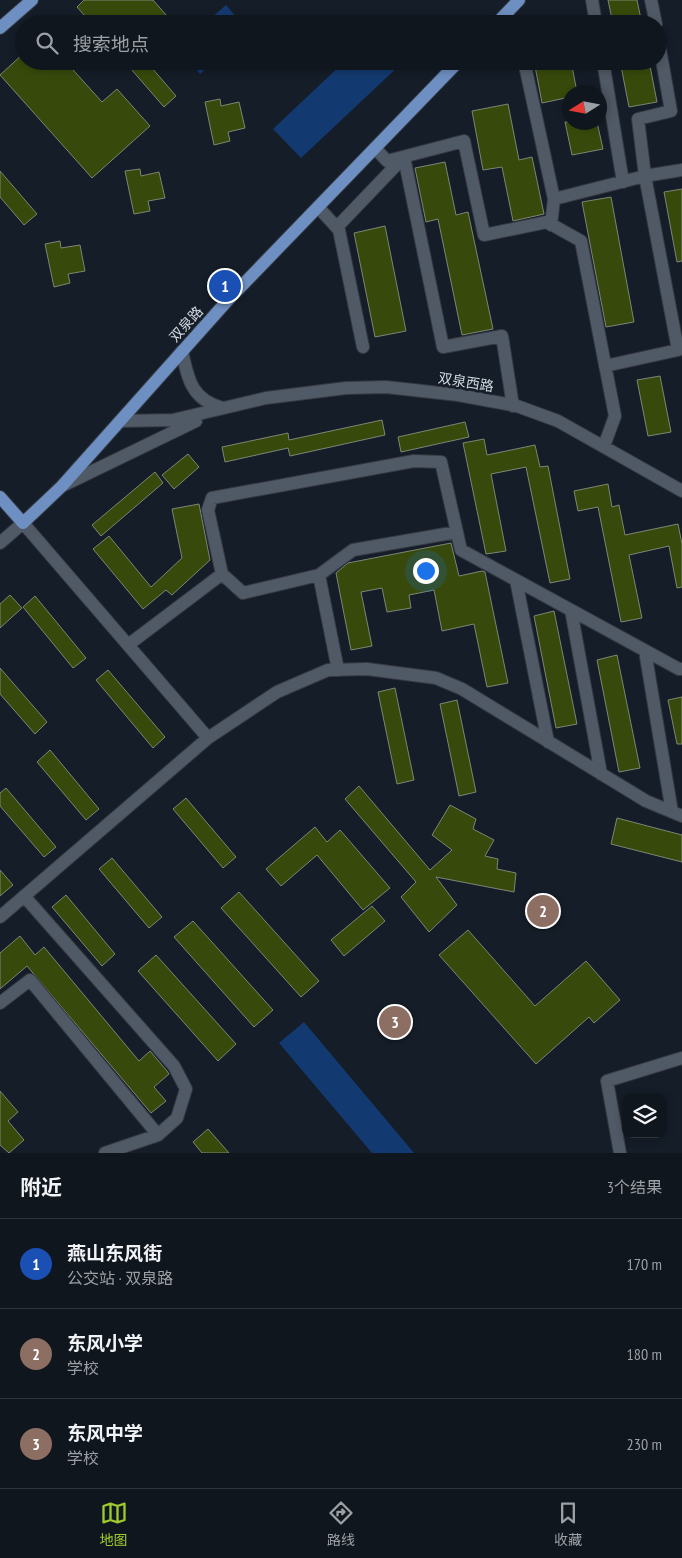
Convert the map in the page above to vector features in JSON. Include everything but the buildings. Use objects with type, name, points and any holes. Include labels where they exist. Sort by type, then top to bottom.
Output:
[{"type":"main road","points":[[0,28],[32,0]]},
{"type":"main road","points":[[505,15],[519,0]]},
{"type":"main road","name":"双泉路","points":[[23,523],[62,486],[228,300],[450,70]]},
{"type":"main road","points":[[0,497],[23,523]]},
{"type":"street","points":[[592,0],[594,15]]},
{"type":"street","points":[[652,0],[654,15]]},
{"type":"street","points":[[526,70],[554,199],[551,225]]},
{"type":"street","points":[[604,70],[623,182]]},
{"type":"street","points":[[604,366],[680,350],[645,176],[638,119],[671,111],[664,70]]},
{"type":"street","points":[[375,148],[387,161],[464,141],[484,235],[547,222],[581,241],[615,416],[604,446]]},
{"type":"street","points":[[337,227],[404,157]]},
{"type":"street","points":[[404,157],[443,347],[502,336],[513,406]]},
{"type":"street","points":[[554,199],[645,176],[682,170]]},
{"type":"street","points":[[318,207],[339,230],[363,348]]},
{"type":"street","points":[[182,351],[187,376],[197,394],[208,404],[226,408]]},
{"type":"street","name":"双泉西路","points":[[120,421],[173,420],[266,398],[346,388],[386,387],[458,395],[513,406],[558,421],[682,491]]},
{"type":"street","name":"双泉西路","points":[[62,486],[226,408]]},
{"type":"street","points":[[457,532],[354,550],[319,575],[243,593],[222,574],[208,510],[212,498],[414,461],[441,462],[457,532],[461,550],[682,669]]},
{"type":"street","points":[[23,523],[208,738]]},
{"type":"street","name":"双泉路","points":[[0,543],[23,523]]},
{"type":"street","points":[[128,645],[222,574]]},
{"type":"street","points":[[319,575],[338,670]]},
{"type":"street","points":[[516,580],[548,742]]},
{"type":"street","points":[[571,610],[601,774]]},
{"type":"street","points":[[645,650],[677,814]]},
{"type":"street","points":[[0,917],[208,738],[277,692],[328,670],[398,671],[436,678],[462,689],[646,801],[677,814]]},
{"type":"street","points":[[24,896],[174,1066],[186,1088],[176,1118],[158,1135],[105,1153]]},
{"type":"street","points":[[0,1003],[30,980],[158,1135]]},
{"type":"street","points":[[620,1153],[606,1081],[682,1058]]},
{"type":"shaded area","points":[[226,5],[234,15],[214,15]]},
{"type":"shaded area","points":[[197,70],[205,70],[200,74]]},
{"type":"shaded area","points":[[335,70],[395,70],[301,158],[273,129]]},
{"type":"shaded area","points":[[304,1022],[414,1153],[372,1153],[279,1043]]},
{"type":"place","name":"燕山东风街","points":[[225,286]]},
{"type":"place","name":"东风小学","points":[[543,911]]},
{"type":"place","name":"东风中学","points":[[395,1022]]}]
